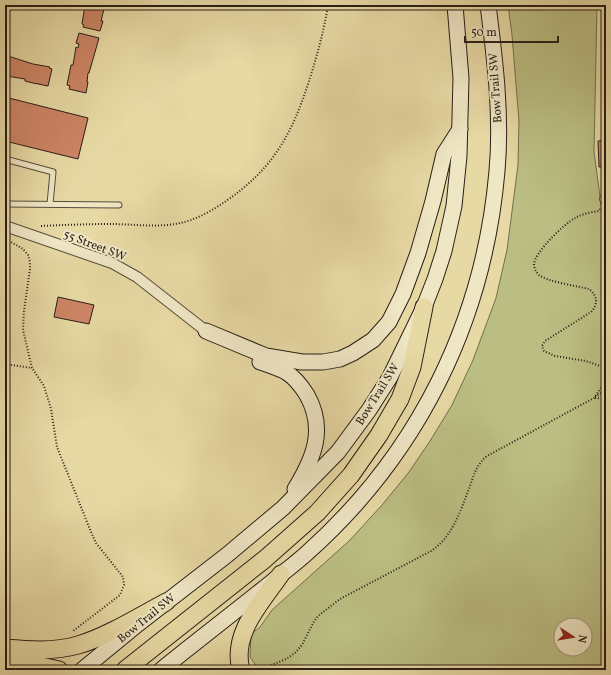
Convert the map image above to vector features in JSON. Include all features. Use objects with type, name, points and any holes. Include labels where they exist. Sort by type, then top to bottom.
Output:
[{"type":"highway","points":[[125,670],[265,559],[317,512],[351,475],[379,435],[400,399],[412,367],[424,307]]},
{"type":"highway","points":[[241,670],[239,654],[243,633],[248,621],[281,574]]},
{"type":"highway","points":[[5,648],[44,650],[78,645],[97,638],[166,602]]},
{"type":"highway","points":[[5,658],[59,670]]},
{"type":"main road","name":"Bow Trail SW","points":[[82,670],[227,555],[283,508],[338,452],[369,410],[390,377],[424,307],[444,251],[454,206],[460,129],[461,78],[455,5]]},
{"type":"main road","name":"Bow Trail SW","points":[[161,670],[307,554],[348,513],[402,446],[428,404],[442,377],[459,338],[483,263],[492,213],[497,171],[498,111],[488,5]]},
{"type":"main road","points":[[206,331],[266,356],[302,362],[322,362],[340,359],[353,353],[373,340],[389,322],[403,294],[418,253],[433,201],[444,154],[460,129]]},
{"type":"main road","points":[[206,331],[231,350],[287,372],[303,388],[313,406],[317,426],[316,440],[312,457],[283,508]]},
{"type":"street","name":"55 Street SW","points":[[5,226],[112,262],[137,277],[206,331]]},
{"type":"lane","points":[[5,159],[53,172],[50,204]]},
{"type":"lane","points":[[5,204],[119,205]]},
{"type":"path","points":[[40,226],[108,224],[170,225],[182,223],[209,211],[234,195],[252,181],[268,164],[287,137],[295,122],[315,64],[328,5]]},
{"type":"path","points":[[605,199],[599,211],[580,215],[564,226],[538,254],[534,264],[536,271],[540,276],[589,289],[596,299],[596,306],[591,312],[545,341],[542,346],[544,351],[555,356],[586,361],[606,368]]},
{"type":"path","points":[[5,239],[23,249],[28,255],[30,262],[23,330],[32,368],[44,386],[51,409],[57,447],[96,543],[121,574],[124,581],[123,590],[120,594],[72,632]]},
{"type":"path","points":[[5,364],[32,368]]},
{"type":"path","points":[[594,398],[606,381]]},
{"type":"path","points":[[260,670],[286,659],[295,653],[302,645],[318,616],[340,599],[440,545],[454,524],[478,464],[486,456],[594,398],[606,390]]},
{"type":"path","points":[[594,398],[606,399]]},
{"type":"path","points":[[188,670],[212,667],[219,670]]},
{"type":"green space","points":[[508,5],[597,5],[594,152],[606,241],[606,670],[259,670],[250,657],[251,634],[260,627],[272,610],[349,541],[382,505],[409,472],[452,405],[473,360],[496,298],[507,250],[518,165],[519,121]]},
{"type":"building","points":[[85,5],[105,5],[100,31],[83,27],[84,25],[82,24]]},
{"type":"building","points":[[79,33],[99,38],[88,73],[86,93],[69,89],[70,86],[67,85],[71,65],[73,65],[76,47],[78,48],[79,44],[76,43]]},
{"type":"building","points":[[5,55],[33,64],[50,67],[49,68],[52,69],[48,86],[25,81],[25,79],[7,76],[8,74],[5,73]]},
{"type":"building","points":[[5,97],[88,118],[78,159],[5,141]]},
{"type":"building","points":[[606,140],[605,168],[599,167],[598,141]]},
{"type":"building","points":[[58,297],[94,305],[89,324],[54,317]]}]
